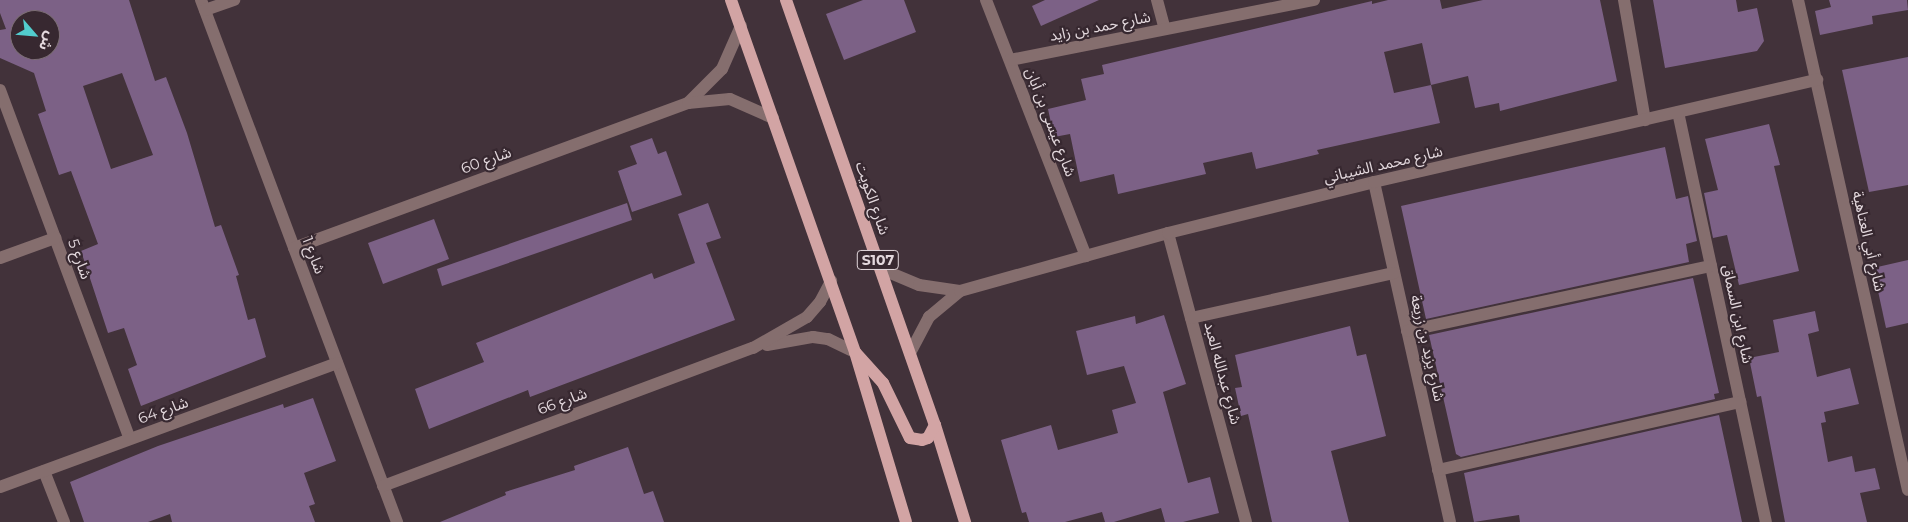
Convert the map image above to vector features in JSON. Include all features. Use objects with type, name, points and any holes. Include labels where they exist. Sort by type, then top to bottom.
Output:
[{"type":"main road","points":[[731,0],[855,352],[904,520]]},
{"type":"main road","name":"شارع الكويت","points":[[786,0],[935,425],[965,522]]},
{"type":"main road","points":[[855,352],[883,384],[910,438],[922,440],[928,438],[935,425]]},
{"type":"street","points":[[203,5],[234,0]]},
{"type":"street","name":"شارع عيسى بن أبان","points":[[986,0],[1086,256]]},
{"type":"street","points":[[1157,0],[1165,29]]},
{"type":"street","name":"شارع حمد بن زايد","points":[[1010,60],[1314,0]]},
{"type":"street","points":[[1624,0],[1645,120]]},
{"type":"street","name":"شارع أبي العتاهية","points":[[1798,0],[1908,490]]},
{"type":"street","name":"شارع 1","points":[[203,5],[397,522]]},
{"type":"street","name":"شارع 60","points":[[688,103],[722,69],[741,26]]},
{"type":"street","name":"شارع محمد الشيباني","points":[[881,269],[919,285],[960,291],[1168,233],[1374,182],[1816,80]]},
{"type":"street","name":"شارع 5","points":[[0,90],[130,439]]},
{"type":"street","name":"شارع 60","points":[[294,248],[688,103],[730,99],[773,118]]},
{"type":"street","name":"شارع ابن السماق","points":[[1678,112],[1766,522]]},
{"type":"street","name":"شارع يزيد بن زريعة","points":[[1374,182],[1450,522]]},
{"type":"street","name":"شارع عبدالله العبد","points":[[1168,233],[1246,522]]},
{"type":"street","points":[[0,258],[55,238]]},
{"type":"street","points":[[1407,331],[1711,266]]},
{"type":"street","points":[[1191,318],[1394,273]]},
{"type":"street","name":"شارع 66","points":[[383,486],[753,348],[807,317],[820,302],[830,281]]},
{"type":"street","name":"شارع محمد الشيباني","points":[[910,353],[929,317],[960,291]]},
{"type":"street","name":"شارع 66","points":[[753,348],[813,337],[828,339],[855,352]]},
{"type":"street","name":"شارع 64","points":[[0,487],[338,363]]},
{"type":"street","points":[[1438,470],[1740,402]]},
{"type":"street","points":[[1895,431],[1908,428]]},
{"type":"street","points":[[44,471],[64,522]]},
{"type":"building","points":[[0,0],[129,0],[155,81],[166,77],[187,133],[215,227],[221,225],[239,275],[236,276],[248,320],[255,318],[266,357],[141,406],[128,369],[137,365],[124,328],[108,333],[81,251],[98,244],[71,171],[59,175],[38,114],[46,111],[34,73],[0,58],[0,30],[6,29],[0,13]],"holes":[[[122,73],[153,155],[111,169],[83,86]]]},
{"type":"building","points":[[863,0],[904,0],[916,32],[844,60],[826,14]]},
{"type":"building","points":[[1045,0],[1099,0],[1041,26],[1032,6]]},
{"type":"building","points":[[1388,0],[1440,0],[1442,9],[1483,0],[1600,0],[1617,81],[1500,111],[1499,103],[1475,108],[1468,76],[1431,85],[1440,123],[1317,150],[1319,154],[1256,169],[1252,152],[1203,163],[1206,174],[1118,194],[1114,174],[1080,182],[1070,134],[1054,137],[1048,109],[1086,100],[1081,79],[1104,74],[1102,65],[1372,1],[1372,4]],"holes":[[[1422,43],[1431,85],[1394,93],[1384,52]]]},
{"type":"building","points":[[1653,0],[1736,0],[1738,12],[1757,8],[1764,41],[1757,51],[1665,68]]},
{"type":"building","points":[[1829,0],[1907,0],[1908,10],[1872,16],[1873,24],[1820,35],[1815,11],[1831,7]]},
{"type":"building","points":[[1908,57],[1908,185],[1869,192],[1842,70]]},
{"type":"building","points":[[1769,124],[1780,165],[1774,166],[1799,271],[1739,285],[1727,235],[1713,238],[1704,193],[1718,190],[1705,139]]},
{"type":"building","points":[[652,138],[658,154],[666,151],[682,195],[632,212],[618,171],[637,164],[630,146]]},
{"type":"building","points":[[1665,147],[1676,199],[1688,196],[1697,241],[1686,244],[1689,262],[1426,319],[1401,206]]},
{"type":"building","points":[[627,203],[632,220],[442,286],[437,269]]},
{"type":"building","points":[[708,203],[721,238],[706,243],[735,320],[530,397],[528,390],[429,429],[415,389],[484,362],[476,343],[652,273],[654,279],[695,263],[678,214]]},
{"type":"building","points":[[434,219],[449,259],[383,284],[368,243]]},
{"type":"building","points":[[1908,260],[1908,323],[1886,328],[1873,268]]},
{"type":"building","points":[[1693,278],[1719,393],[1714,394],[1715,399],[1461,457],[1456,454],[1429,335]]},
{"type":"building","points":[[1815,311],[1819,331],[1808,334],[1817,377],[1850,368],[1859,404],[1824,412],[1826,422],[1821,423],[1828,462],[1852,456],[1855,472],[1875,468],[1880,489],[1860,493],[1867,522],[1785,522],[1761,396],[1757,397],[1749,358],[1779,352],[1773,320]]},
{"type":"building","points":[[1164,315],[1186,384],[1163,392],[1188,483],[1210,477],[1219,513],[1183,522],[1165,522],[1161,508],[1114,522],[1105,522],[1102,512],[1065,522],[1029,522],[1026,512],[1022,513],[1001,440],[1051,425],[1058,450],[1118,433],[1112,410],[1136,403],[1124,366],[1087,375],[1076,331],[1135,316],[1136,324]]},
{"type":"building","points":[[1350,326],[1357,356],[1366,354],[1386,436],[1331,451],[1349,522],[1272,522],[1248,414],[1241,416],[1235,388],[1242,387],[1235,355]]},
{"type":"building","points":[[313,398],[336,461],[304,473],[315,504],[309,506],[315,522],[172,522],[170,514],[148,522],[84,522],[70,482],[158,446],[283,404],[284,408]]},
{"type":"building","points":[[1719,415],[1742,522],[1520,522],[1519,515],[1474,522],[1464,473]]},
{"type":"building","points":[[628,447],[644,494],[653,491],[664,522],[440,522],[506,495],[505,492],[575,470],[574,466]]}]
